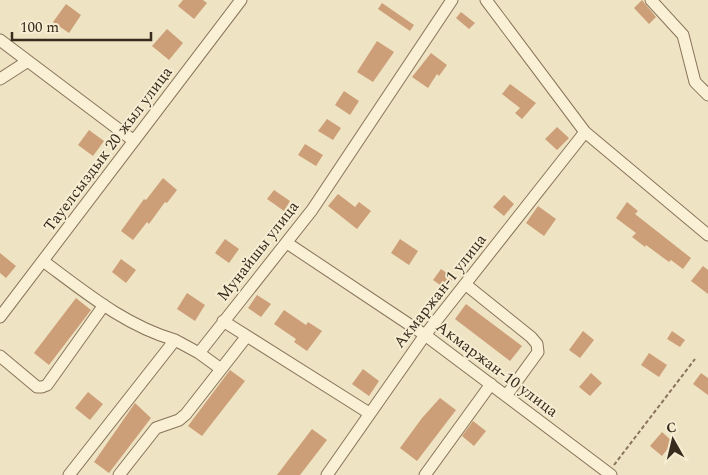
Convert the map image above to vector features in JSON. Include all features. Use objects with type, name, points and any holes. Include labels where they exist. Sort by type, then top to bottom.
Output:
[{"type":"street","name":"Мунайшы улица","points":[[199,353],[312,210],[452,0]]},
{"type":"street","points":[[486,0],[585,132],[708,235]]},
{"type":"street","points":[[651,0],[683,35],[696,82],[708,95]]},
{"type":"street","name":"Тауелсыздык 20 жыл улица","points":[[0,317],[239,1]]},
{"type":"street","points":[[0,40],[134,141]]},
{"type":"street","points":[[0,79],[28,61]]},
{"type":"street","name":"Акмаржан-1 улица","points":[[327,475],[425,335],[585,132]]},
{"type":"street","name":"Акмаржан-10 улица","points":[[287,243],[425,335],[610,474]]},
{"type":"street","points":[[43,261],[104,305],[144,329],[175,340],[199,353],[221,369]]},
{"type":"street","points":[[465,284],[531,337],[537,344],[538,352],[506,396]]},
{"type":"street","points":[[0,356],[37,387],[42,388],[47,385],[104,305]]},
{"type":"street","points":[[224,321],[369,414]]},
{"type":"street","points":[[119,475],[156,428],[178,420],[186,414],[247,336]]},
{"type":"street","points":[[69,475],[175,340]]},
{"type":"street","points":[[425,475],[491,384]]},
{"type":"path","points":[[610,474],[695,359]]},
{"type":"building","points":[[183,0],[203,0],[207,3],[194,19],[178,6]]},
{"type":"building","points":[[642,0],[656,17],[649,24],[634,8]]},
{"type":"building","points":[[382,3],[414,25],[410,31],[378,9]]},
{"type":"building","points":[[66,4],[81,15],[69,33],[53,22]]},
{"type":"building","points":[[461,12],[475,23],[469,29],[456,18]]},
{"type":"building","points":[[167,29],[183,43],[169,60],[152,46]]},
{"type":"building","points":[[377,41],[394,52],[373,82],[357,72]]},
{"type":"building","points":[[431,53],[447,65],[439,76],[437,74],[428,88],[412,77]]},
{"type":"building","points":[[510,84],[536,103],[522,119],[515,113],[520,108],[502,94]]},
{"type":"building","points":[[344,91],[359,101],[350,115],[335,105]]},
{"type":"building","points":[[327,119],[341,128],[333,140],[318,131]]},
{"type":"building","points":[[557,127],[569,138],[557,150],[545,139]]},
{"type":"building","points":[[89,130],[104,141],[93,156],[78,145]]},
{"type":"building","points":[[305,144],[323,155],[316,166],[298,155]]},
{"type":"building","points":[[163,178],[177,190],[133,240],[121,231],[144,199],[146,200]]},
{"type":"building","points":[[274,190],[290,201],[284,211],[267,199]]},
{"type":"building","points":[[338,194],[355,207],[359,202],[371,211],[357,229],[328,206]]},
{"type":"building","points":[[504,195],[514,204],[504,216],[493,207]]},
{"type":"building","points":[[627,202],[638,211],[635,214],[691,258],[683,269],[671,260],[669,262],[646,245],[645,247],[632,237],[636,233],[616,218]]},
{"type":"building","points":[[538,206],[556,219],[544,236],[526,223]]},
{"type":"building","points":[[225,239],[239,249],[229,263],[215,253]]},
{"type":"building","points":[[400,239],[418,251],[409,265],[391,253]]},
{"type":"building","points":[[0,253],[16,266],[6,278],[0,273]]},
{"type":"building","points":[[121,259],[136,270],[126,283],[112,272]]},
{"type":"building","points":[[703,266],[708,270],[708,294],[691,281]]},
{"type":"building","points":[[441,269],[454,278],[446,289],[433,280]]},
{"type":"building","points":[[187,293],[205,305],[195,321],[177,309]]},
{"type":"building","points":[[257,295],[271,304],[261,317],[248,308]]},
{"type":"building","points":[[76,298],[91,310],[49,365],[34,353]]},
{"type":"building","points":[[466,304],[522,346],[510,361],[455,319]]},
{"type":"building","points":[[284,310],[306,325],[308,322],[322,331],[307,351],[294,342],[296,339],[274,324]]},
{"type":"building","points":[[583,331],[594,340],[580,358],[569,350]]},
{"type":"building","points":[[672,331],[685,340],[680,347],[667,339]]},
{"type":"building","points":[[649,353],[667,365],[659,377],[641,365]]},
{"type":"building","points":[[363,369],[379,381],[369,396],[352,384]]},
{"type":"building","points":[[230,370],[245,381],[202,436],[188,426]]},
{"type":"building","points":[[591,373],[602,383],[590,396],[579,387]]},
{"type":"building","points":[[701,373],[708,378],[708,395],[693,384]]},
{"type":"building","points":[[88,392],[103,404],[90,420],[75,408]]},
{"type":"building","points":[[440,398],[456,410],[417,461],[400,448],[422,418]]},
{"type":"building","points":[[135,403],[151,418],[109,473],[94,462]]},
{"type":"building","points":[[473,421],[486,431],[474,446],[462,436]]},
{"type":"building","points":[[312,429],[327,440],[300,475],[277,475]]},
{"type":"building","points":[[662,432],[673,442],[662,456],[650,446]]}]
